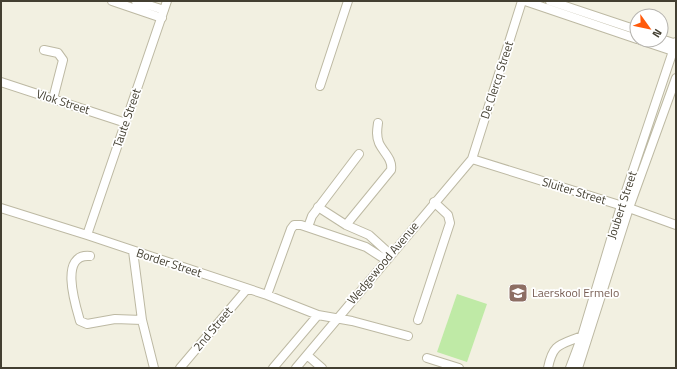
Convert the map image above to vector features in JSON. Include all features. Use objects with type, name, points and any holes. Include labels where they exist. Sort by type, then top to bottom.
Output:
[{"type":"street","points":[[112,1],[163,14]]},
{"type":"street","points":[[136,1],[163,14]]},
{"type":"street","name":"Taute Street","points":[[87,235],[167,1]]},
{"type":"street","points":[[320,86],[348,1]]},
{"type":"street","points":[[523,1],[629,36]]},
{"type":"street","name":"De Clercq Street","points":[[472,159],[523,1]]},
{"type":"street","points":[[550,1],[629,27]]},
{"type":"street","name":"Joubert Street","points":[[570,368],[582,336],[621,206],[675,46]]},
{"type":"street","points":[[44,50],[58,54],[63,60],[53,99]]},
{"type":"street","name":"Joubert Street","points":[[578,368],[629,208],[672,102],[676,78]]},
{"type":"street","name":"Vlok Street","points":[[1,82],[126,123]]},
{"type":"street","points":[[346,225],[390,170],[391,161],[378,142],[376,134],[378,123]]},
{"type":"street","points":[[308,227],[312,216],[318,207],[359,154]]},
{"type":"street","name":"Wedgewood Avenue","points":[[296,368],[434,202],[472,159]]},
{"type":"street","name":"Sluiter Street","points":[[472,159],[676,224]]},
{"type":"street","points":[[418,320],[450,223],[448,215],[434,202]]},
{"type":"street","points":[[318,207],[346,225],[368,235],[389,257]]},
{"type":"street","name":"Border Street","points":[[1,208],[267,295],[318,314],[338,317],[408,336]]},
{"type":"street","points":[[267,295],[292,226],[298,224],[366,247],[389,257]]},
{"type":"street","points":[[133,251],[142,320],[154,368]]},
{"type":"street","points":[[90,256],[82,256],[76,259],[71,273],[80,321],[87,324],[116,319],[142,320]]},
{"type":"street","name":"2nd Street","points":[[180,368],[247,289]]},
{"type":"street","points":[[273,368],[318,314]]},
{"type":"street","points":[[548,368],[554,349],[560,344],[582,336]]},
{"type":"street","points":[[306,355],[322,368]]},
{"type":"street","points":[[428,358],[458,368]]},
{"type":"green space","points":[[457,294],[487,304],[467,362],[437,352]]},
{"type":"place","name":"Laerskool Ermelo","points":[[518,293]]}]
